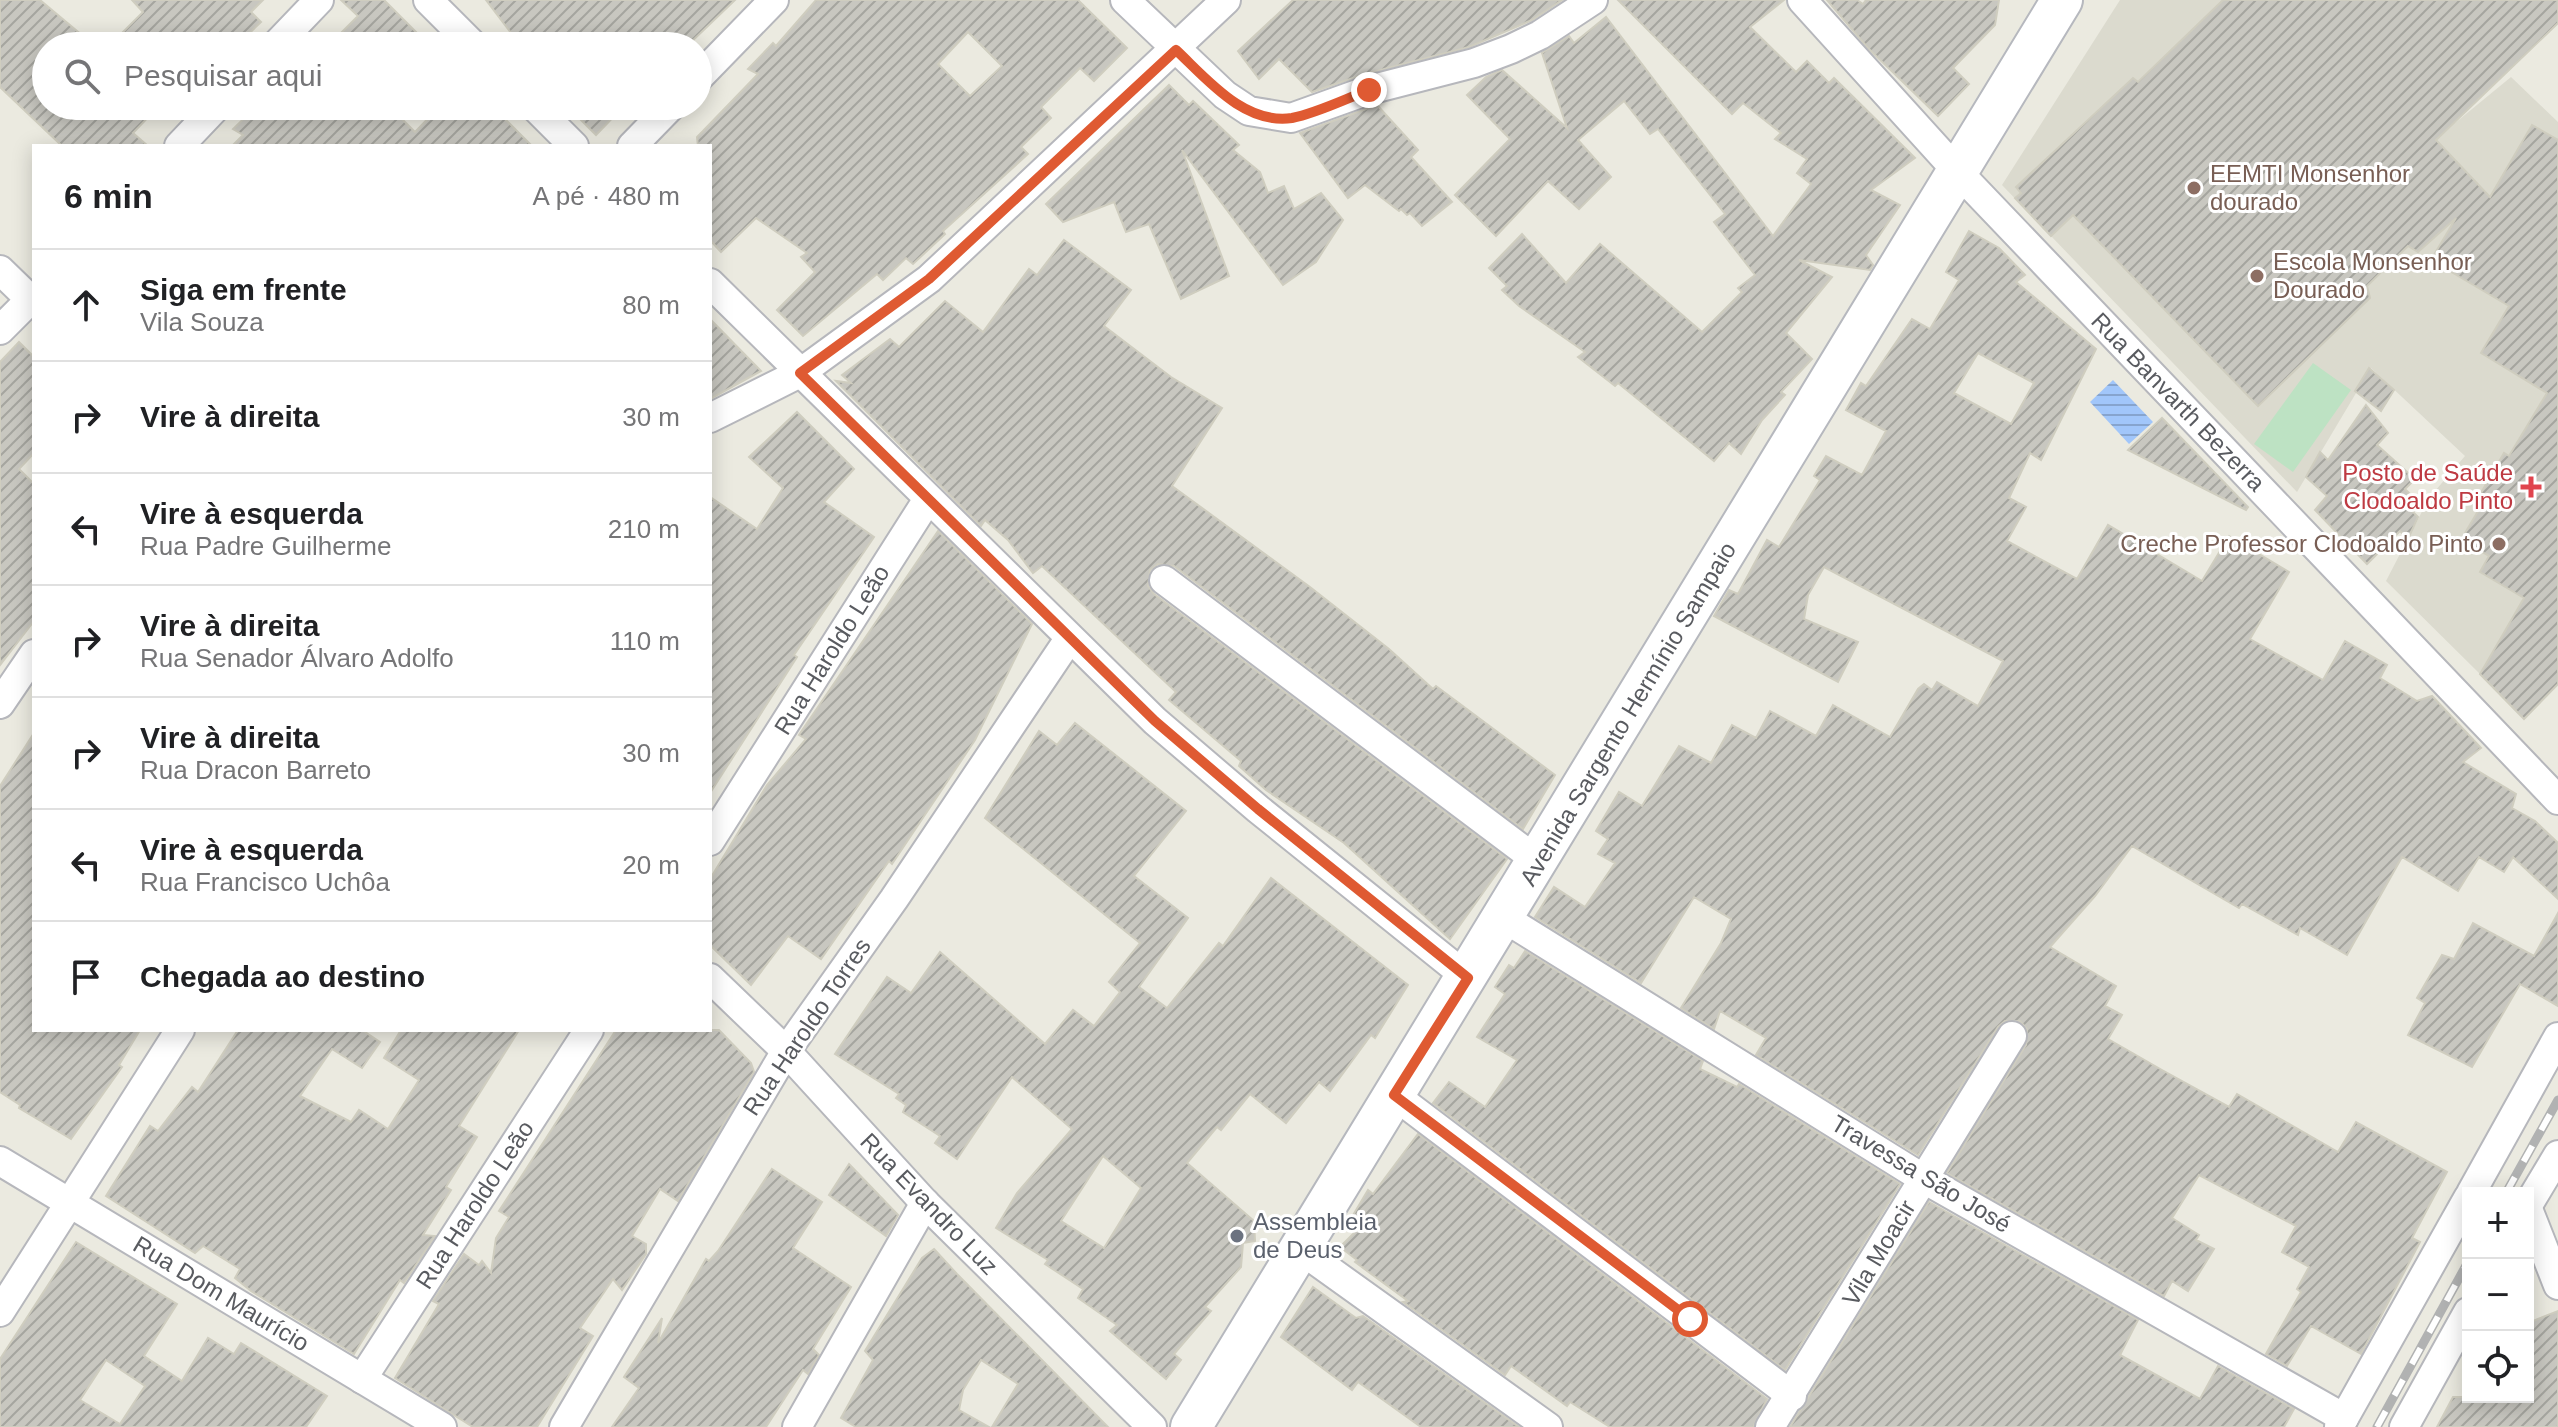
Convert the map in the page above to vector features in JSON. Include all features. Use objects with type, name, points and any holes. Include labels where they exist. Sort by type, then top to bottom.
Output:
[{"type":"main road","name":"Avenida Sargento Hermínio Sampaio","points":[[1191,1427],[1539,862],[2062,0]]},
{"type":"street","points":[[288,32],[319,0]]},
{"type":"street","points":[[428,0],[460,32]]},
{"type":"street","points":[[712,64],[774,0]]},
{"type":"street","points":[[1125,0],[1225,95],[1265,116],[1291,118],[1369,90],[1474,63],[1540,35],[1593,0]]},
{"type":"street","points":[[712,417],[800,373],[929,279],[1226,0]]},
{"type":"street","name":"Rua Banvarth Bezerra","points":[[1802,0],[1957,171],[2558,800]]},
{"type":"street","points":[[181,144],[204,120]]},
{"type":"street","points":[[548,120],[572,144]]},
{"type":"street","points":[[634,144],[657,120]]},
{"type":"street","points":[[0,270],[32,299]]},
{"type":"street","points":[[712,285],[1155,721],[1258,809],[1468,978]]},
{"type":"street","points":[[0,330],[32,301]]},
{"type":"street","name":"Rua Haroldo Leão","points":[[712,838],[928,499]]},
{"type":"street","points":[[1164,580],[1539,862]]},
{"type":"street","name":"Rua Haroldo Torres","points":[[564,1427],[786,1051],[894,899],[1069,639]]},
{"type":"street","points":[[0,704],[32,657]]},
{"type":"street","name":"Travessa São José","points":[[1504,918],[1924,1179],[2342,1423]]},
{"type":"street","name":"Rua Evandro Luz","points":[[712,980],[786,1051],[925,1203],[1152,1427]]},
{"type":"street","points":[[0,1312],[179,1032]]},
{"type":"street","name":"Rua Haroldo Leão","points":[[362,1379],[588,1032]]},
{"type":"street","name":"Vila Moacir","points":[[1770,1427],[2012,1036]]},
{"type":"street","points":[[2474,1187],[2558,1037]]},
{"type":"street","points":[[1394,1095],[1792,1396]]},
{"type":"street","points":[[2534,1197],[2558,1155]]},
{"type":"street","name":"Rua Dom Maurício","points":[[0,1161],[442,1427]]},
{"type":"street","points":[[797,1427],[925,1203]]},
{"type":"street","points":[[2342,1423],[2462,1208]]},
{"type":"street","points":[[2534,1223],[2558,1285]]},
{"type":"street","points":[[1301,1250],[1548,1427]]},
{"type":"street","points":[[2404,1427],[2462,1323]]},
{"type":"shaded area","name":"Escola Monsenhor Dourado","points":[[2120,0],[2337,0],[2455,123],[2511,77],[2558,122],[2558,539],[2480,674],[2386,581],[2429,498],[2465,456],[2371,368],[2297,492],[2002,185]]},
{"type":"green space","points":[[2313,363],[2351,390],[2293,472],[2254,444]]},
{"type":"water","points":[[2113,380],[2153,422],[2129,444],[2090,402]]},
{"type":"building","points":[[0,0],[40,0],[78,32],[32,32],[32,117],[0,87]]},
{"type":"building","points":[[132,0],[263,0],[251,12],[261,22],[251,32],[123,32],[143,12]]},
{"type":"building","points":[[341,0],[384,0],[416,32],[342,32],[358,16]]},
{"type":"building","points":[[486,0],[735,0],[702,32],[510,32]]},
{"type":"building","points":[[816,0],[1078,0],[1127,48],[1094,81],[1080,68],[1041,107],[1051,118],[1021,147],[1028,154],[943,231],[945,234],[913,264],[906,258],[883,280],[877,274],[803,336],[777,310],[815,272],[801,257],[807,253],[756,218],[721,252],[712,242],[712,144],[698,144],[697,137],[758,74],[748,69],[773,43],[776,46]],"holes":[[[968,32],[1002,66],[970,96],[938,64]]]},
{"type":"building","points":[[1293,0],[1562,0],[1532,20],[1469,47],[1365,74],[1312,92],[1279,59],[1259,79],[1238,51]]},
{"type":"building","points":[[1618,0],[1784,0],[1750,27],[1796,72],[1807,61],[1829,83],[1834,78],[1915,158],[1871,190],[1900,205],[1866,255],[1873,265],[1870,270],[1799,260],[1832,277],[1786,333],[1812,359],[1781,392],[1785,395],[1762,420],[1741,454],[1729,443],[1714,461],[1618,383],[1615,386],[1578,357],[1585,352],[1519,306],[1502,290],[1507,286],[1489,268],[1522,234],[1566,283],[1600,244],[1702,332],[1742,292],[1738,288],[1755,275],[1714,222],[1725,214],[1658,129],[1650,134],[1624,101],[1578,140],[1611,177],[1579,209],[1548,181],[1496,236],[1455,195],[1510,139],[1467,95],[1486,77],[1502,70],[1567,128],[1542,53],[1569,36],[1574,43],[1606,17],[1773,236],[1811,184],[1797,173],[1807,159],[1775,139],[1781,133],[1743,103],[1732,114]]},
{"type":"building","points":[[1827,0],[1857,0],[1863,4],[1866,0],[1999,0],[1995,25],[1953,68],[1969,84],[1938,116],[1868,48]]},
{"type":"building","name":"Escola Monsenhor Dourado","points":[[2223,0],[2558,0],[2558,23],[2436,140],[2490,197],[2532,125],[2558,140],[2558,684],[2524,719],[2480,674],[2524,598],[2480,572],[2489,556],[2461,540],[2484,501],[2478,498],[2504,453],[2509,456],[2547,393],[2481,353],[2509,306],[2431,260],[2456,218],[2418,252],[2408,246],[2367,286],[2370,298],[2258,406],[2073,215],[2051,236],[2015,198],[2021,193],[2016,187],[2133,78],[2138,82]]},
{"type":"building","points":[[1169,85],[1189,105],[1193,101],[1239,145],[1233,150],[1260,172],[1268,193],[1284,186],[1294,209],[1321,193],[1343,220],[1316,262],[1283,285],[1182,150],[1229,276],[1181,299],[1149,224],[1126,232],[1114,202],[1063,222],[1046,204]]},
{"type":"building","points":[[1377,105],[1418,150],[1411,157],[1452,202],[1422,226],[1410,213],[1407,215],[1401,209],[1399,211],[1365,185],[1348,198],[1300,133]]},
{"type":"building","points":[[35,120],[146,120],[133,133],[146,144],[60,144]]},
{"type":"building","points":[[242,120],[403,120],[415,132],[427,120],[506,120],[530,144],[234,144],[243,135],[233,129]]},
{"type":"building","points":[[581,120],[610,120],[596,135]]},
{"type":"building","points":[[1969,231],[1999,248],[2025,275],[2016,282],[2096,349],[2041,460],[2030,453],[2009,498],[2026,507],[2007,541],[2077,579],[2108,525],[2202,581],[2229,536],[2289,572],[2250,639],[2323,680],[2345,641],[2387,665],[2380,678],[2417,701],[2432,696],[2481,748],[2463,762],[2516,794],[2512,808],[2535,821],[2558,843],[2558,899],[2513,857],[2504,872],[2479,857],[2458,891],[2402,857],[2347,955],[2300,928],[2298,935],[2242,904],[2239,908],[2132,846],[2095,896],[2050,947],[2116,986],[2105,1006],[2122,1015],[2108,1039],[2162,1070],[2229,1107],[2237,1094],[2338,1152],[2356,1122],[2447,1172],[2412,1238],[2420,1242],[2361,1354],[2311,1326],[2287,1366],[2266,1354],[2301,1292],[2297,1289],[2309,1267],[2282,1252],[2296,1226],[2199,1175],[2172,1218],[2199,1235],[2196,1240],[2214,1249],[2188,1291],[2172,1281],[2164,1296],[1947,1173],[2026,1045],[2027,1029],[2020,1021],[2005,1021],[1998,1027],[1918,1155],[1756,1055],[1766,1038],[1720,1011],[1714,1029],[1681,1008],[1721,943],[1731,919],[1694,897],[1641,983],[1535,917],[1554,887],[1585,907],[1615,863],[1598,854],[1608,839],[1596,831],[1619,792],[1642,806],[1679,746],[1711,763],[1732,725],[1756,738],[1770,711],[1816,736],[1833,705],[1890,737],[1918,689],[1924,684],[1932,690],[1937,682],[1978,706],[2003,661],[1824,567],[1808,595],[1804,619],[1858,642],[1838,682],[1714,616],[1729,590],[1738,594],[1767,540],[1779,547],[1820,480],[1814,476],[1826,456],[1862,475],[1886,431],[1846,410],[1861,383],[1866,386],[1912,319],[1930,329],[1959,280],[1946,272]],"holes":[[[1978,353],[2034,383],[2011,424],[1954,393]]]},
{"type":"building","points":[[1064,240],[1131,290],[1104,326],[1171,377],[1222,408],[1172,486],[1310,587],[1389,649],[1433,689],[1436,686],[1555,775],[1523,829],[1174,566],[1158,564],[1150,570],[1148,586],[1154,594],[1507,859],[1450,939],[1344,843],[1266,790],[1239,766],[1241,761],[1169,700],[1176,692],[1042,566],[1033,573],[1008,540],[985,520],[981,526],[836,381],[851,383],[842,375],[890,339],[899,347],[945,301],[983,332],[1029,269],[1037,275]]},
{"type":"building","points":[[712,321],[761,371],[712,398]]},
{"type":"building","points":[[19,342],[32,355],[32,455],[19,469],[32,482],[32,624],[0,665],[0,362]]},
{"type":"building","points":[[2369,368],[2394,390],[2381,411],[2355,391]]},
{"type":"building","points":[[2366,405],[2388,433],[2377,445],[2415,479],[2405,489],[2420,504],[2413,512],[2418,517],[2408,539],[2400,531],[2367,564],[2315,510],[2327,496],[2306,477],[2320,452],[2328,460]]},
{"type":"building","points":[[797,412],[854,469],[824,502],[874,537],[794,655],[797,657],[712,790],[712,498],[757,529],[783,488],[749,457]]},
{"type":"building","points":[[2162,418],[2248,507],[2246,510],[2128,450]]},
{"type":"building","points":[[938,531],[1032,624],[975,740],[892,864],[889,861],[821,959],[788,936],[751,985],[712,947],[712,876],[767,785],[806,739],[799,735]]},
{"type":"building","points":[[1075,723],[1186,811],[1134,876],[1188,918],[1139,987],[1167,1008],[1219,943],[1223,946],[1271,878],[1408,985],[1375,1038],[1371,1035],[1330,1091],[1319,1082],[1286,1123],[1250,1094],[1221,1130],[1217,1127],[1187,1163],[1254,1221],[1255,1241],[1243,1243],[1241,1267],[1205,1307],[1211,1311],[1174,1354],[1181,1360],[1166,1379],[1110,1331],[1117,1325],[1078,1298],[1083,1289],[1045,1264],[1048,1260],[996,1228],[1017,1193],[1072,1129],[1012,1077],[957,1159],[935,1143],[940,1136],[903,1112],[906,1105],[896,1098],[899,1094],[835,1054],[887,977],[911,993],[940,952],[1045,1044],[1073,1010],[1094,1026],[1120,992],[1109,982],[1140,943],[985,818],[1039,731],[1057,745]],"holes":[[[1103,1156],[1141,1188],[1104,1248],[1061,1221]]]},
{"type":"building","points":[[32,736],[32,1032],[139,1032],[119,1065],[122,1067],[71,1139],[19,1108],[20,1105],[0,1092],[0,786]]},
{"type":"building","points":[[2558,913],[2558,1006],[2520,984],[2472,1067],[2408,1035],[2425,1003],[2417,998],[2442,955],[2454,959],[2473,923],[2534,956]]},
{"type":"building","points":[[1525,951],[1703,1061],[1700,1069],[1737,1087],[1739,1084],[1900,1184],[1785,1370],[1433,1103],[1449,1082],[1485,1107],[1517,1060],[1477,1037],[1505,994],[1495,987],[1509,965],[1514,968]]},
{"type":"building","points":[[719,1030],[751,1063],[754,1072],[678,1201],[660,1189],[632,1236],[646,1244],[646,1254],[622,1290],[613,1279],[580,1328],[593,1336],[537,1427],[473,1427],[395,1378],[439,1304],[433,1301],[464,1254],[479,1265],[482,1261],[491,1273],[496,1238],[509,1217],[499,1211],[615,1032]]},
{"type":"building","points":[[237,1032],[365,1032],[380,1042],[362,1068],[332,1049],[300,1096],[351,1122],[359,1110],[388,1129],[419,1080],[384,1058],[400,1032],[518,1032],[459,1126],[477,1137],[446,1187],[451,1190],[423,1235],[435,1236],[404,1283],[400,1280],[354,1354],[251,1291],[235,1278],[240,1269],[203,1246],[195,1253],[106,1196],[150,1126],[158,1131],[192,1087],[198,1092]]},
{"type":"building","points":[[1418,1134],[1767,1399],[1753,1427],[1610,1427],[1570,1402],[1567,1406],[1511,1366],[1505,1375],[1403,1302],[1408,1301],[1355,1262],[1357,1260],[1340,1247],[1354,1233],[1346,1227],[1368,1190],[1373,1194]]},
{"type":"building","points":[[849,1164],[898,1215],[886,1236],[829,1195]]},
{"type":"building","points":[[772,1169],[822,1202],[793,1248],[851,1287],[813,1349],[819,1355],[808,1374],[803,1370],[766,1427],[612,1427],[639,1388],[624,1377],[662,1318],[658,1343],[706,1259],[709,1261],[718,1251]]},
{"type":"building","points":[[1929,1202],[2138,1320],[2120,1355],[2200,1399],[2218,1366],[2294,1409],[2284,1427],[1790,1427]]},
{"type":"building","points":[[76,1242],[177,1304],[144,1356],[182,1381],[208,1338],[234,1354],[241,1343],[327,1396],[306,1427],[0,1427],[0,1359]],"holes":[[[106,1360],[145,1386],[120,1424],[80,1400]]]},
{"type":"building","points":[[934,1249],[1108,1427],[992,1427],[1018,1384],[981,1360],[963,1390],[959,1410],[989,1427],[856,1427],[841,1418],[873,1360],[865,1351],[922,1258]]},
{"type":"building","points":[[1313,1287],[1356,1318],[1363,1316],[1519,1427],[1421,1427],[1358,1382],[1352,1390],[1281,1337]]},
{"type":"building","points":[[2558,1311],[2558,1427],[2437,1427],[2453,1397],[2462,1397],[2462,1403],[2534,1403],[2534,1321]]},
{"type":"railway","points":[[2509,1187],[2558,1100]]},
{"type":"railway","points":[[2377,1427],[2462,1273]]},
{"type":"place","name":"EEMTI Monsenhor dourado","points":[[2194,188]]},
{"type":"place","name":"Escola Monsenhor Dourado","points":[[2257,276]]},
{"type":"place","name":"Posto de Saúde Clodoaldo Pinto","points":[[2531,487]]},
{"type":"place","name":"Creche Professor Clodoaldo Pinto","points":[[2499,544]]},
{"type":"place","name":"Assembleia de Deus","points":[[1237,1236]]},
{"type":"route","points":[[1369,90],[1291,118],[1265,116],[1249,111],[1225,95],[1176,50],[929,279],[800,373],[1155,721],[1258,809],[1468,978],[1394,1095],[1690,1319]]}]
